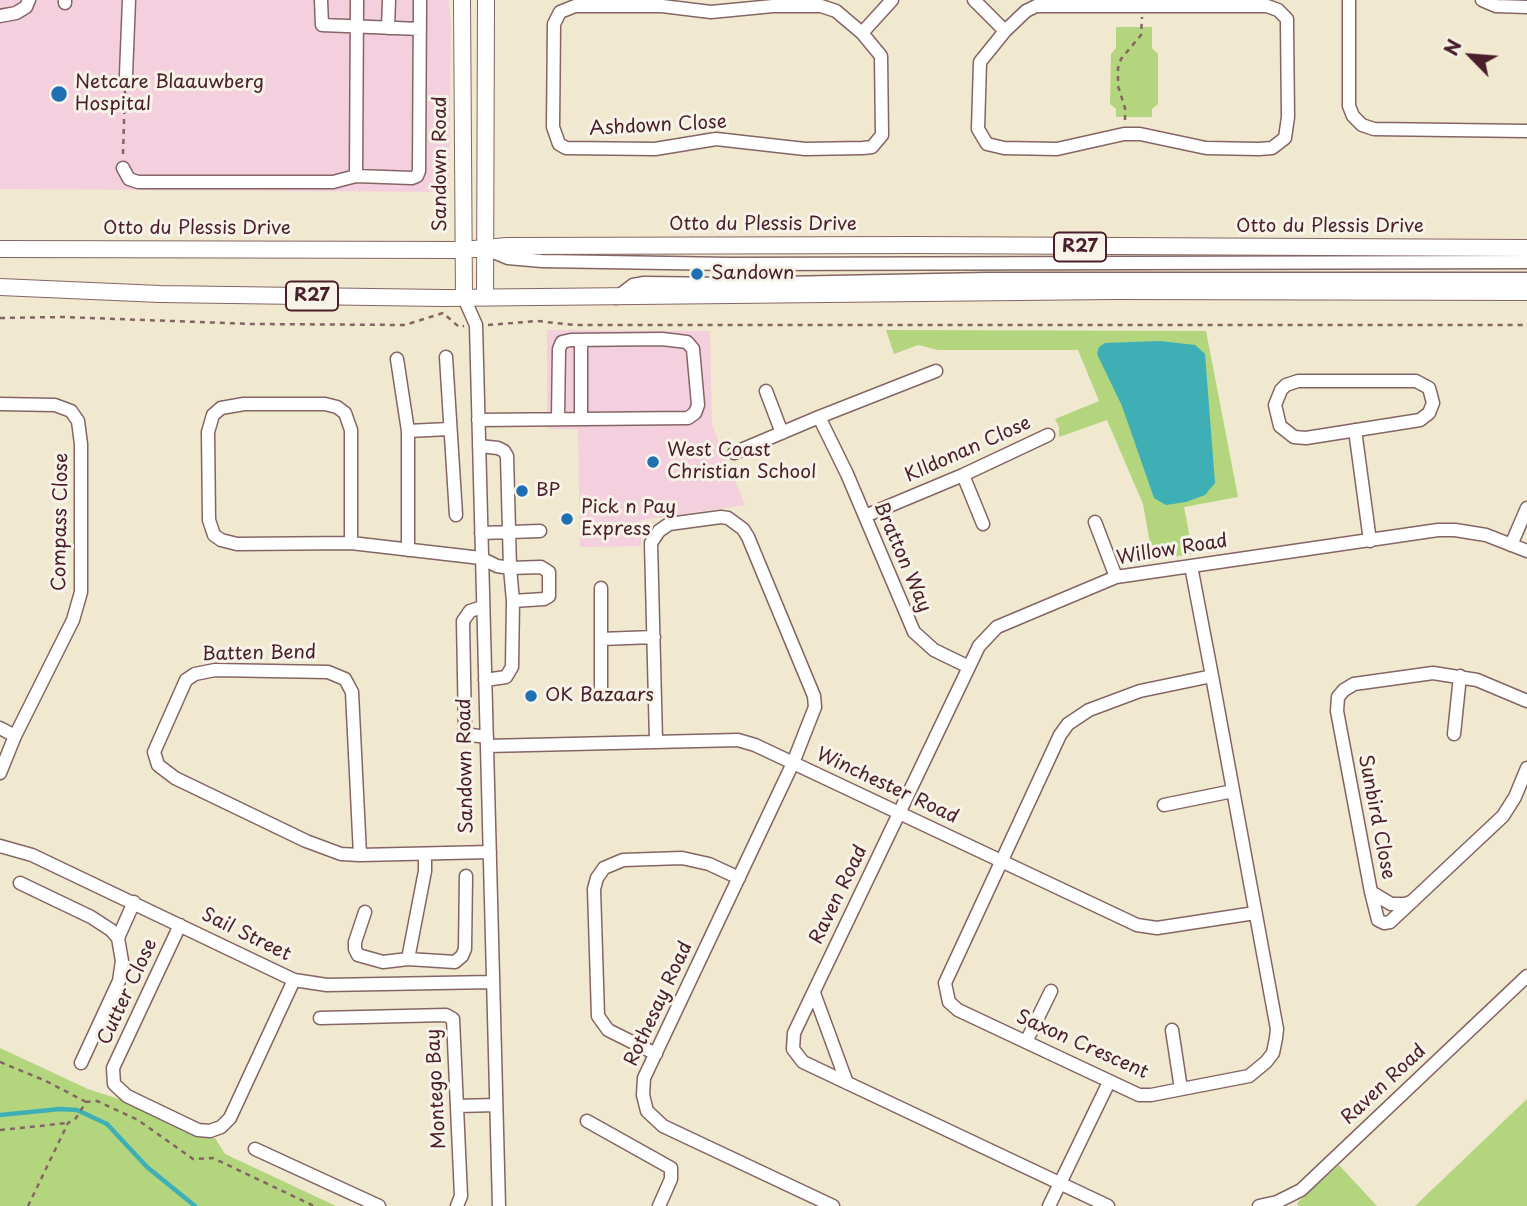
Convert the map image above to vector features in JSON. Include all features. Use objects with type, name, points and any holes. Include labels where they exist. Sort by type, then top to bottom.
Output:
[{"type":"main road","name":"Sandown Road","points":[[462,0],[464,298]]},
{"type":"main road","name":"Sandown Road","points":[[485,298],[486,0]]},
{"type":"main road","name":"Otto du Plessis Drive","points":[[0,249],[463,250],[508,246],[916,245],[1527,248]]},
{"type":"main road","name":"R27","points":[[0,288],[160,294],[464,298],[1115,291],[1527,292]]},
{"type":"street","points":[[0,16],[16,7],[26,7],[29,0]]},
{"type":"street","points":[[126,75],[130,0]]},
{"type":"street","points":[[321,0],[322,25],[420,29]]},
{"type":"street","points":[[356,176],[357,0]]},
{"type":"street","points":[[388,0],[388,28]]},
{"type":"street","points":[[123,168],[129,179],[138,182],[333,182],[356,176],[412,178],[419,172],[420,0]]},
{"type":"street","points":[[863,33],[892,0]]},
{"type":"street","points":[[974,0],[1005,31]]},
{"type":"street","points":[[1349,0],[1349,106],[1353,116],[1362,125],[1374,130],[1527,131]]},
{"type":"street","points":[[1482,0],[1489,5],[1527,7]]},
{"type":"street","name":"Ashdown Close","points":[[662,6],[711,12],[774,6],[821,6],[836,11],[863,33],[877,49],[883,65],[882,135],[872,147],[805,149],[716,139],[655,149],[579,149],[566,148],[559,144],[556,137],[553,117],[554,24],[560,12],[568,7],[662,6]]},
{"type":"street","points":[[1036,6],[1267,6],[1278,9],[1287,19],[1288,129],[1280,143],[1272,148],[1259,149],[1206,148],[1140,134],[1124,134],[1057,149],[1004,148],[987,144],[978,130],[980,62],[1005,31],[1026,11],[1036,6]]},
{"type":"street","points":[[486,249],[508,258],[542,261],[698,263],[1527,262]]},
{"type":"street","points":[[615,298],[633,285],[644,283],[1001,279],[1527,279]]},
{"type":"street","name":"Sandown Road","points":[[464,298],[475,325],[499,1206]]},
{"type":"street","name":"Sandown Road","points":[[475,325],[485,298]]},
{"type":"street","points":[[478,420],[688,418],[695,413],[698,405],[695,355],[687,342],[662,339],[566,341],[560,345],[558,418]]},
{"type":"street","points":[[581,340],[581,418]]},
{"type":"street","points":[[446,357],[456,515]]},
{"type":"street","points":[[397,359],[408,430],[408,550]]},
{"type":"street","points":[[734,453],[936,371]]},
{"type":"street","points":[[1298,381],[1416,381],[1425,385],[1431,393],[1432,408],[1420,420],[1354,430],[1306,438],[1289,435],[1277,420],[1275,405],[1278,394],[1286,385],[1298,381]]},
{"type":"street","points":[[766,391],[782,433]]},
{"type":"street","name":"Compass Close","points":[[0,404],[37,403],[65,408],[75,415],[78,421],[81,444],[81,592],[78,606],[0,773]]},
{"type":"street","points":[[351,543],[351,430],[348,418],[341,410],[325,404],[244,404],[221,408],[213,415],[208,432],[209,520],[214,535],[226,542],[237,544],[351,543],[481,558],[497,566],[541,567],[549,572],[549,597],[513,601]]},
{"type":"street","name":"Bratton Way","points":[[819,417],[847,474],[914,632],[934,649],[969,667]]},
{"type":"street","points":[[408,430],[449,429]]},
{"type":"street","points":[[1354,430],[1370,541]]},
{"type":"street","name":"KIldonan Close","points":[[864,516],[963,475],[1048,435]]},
{"type":"street","points":[[465,689],[506,677],[510,672],[513,647],[507,454],[498,448],[479,446]]},
{"type":"street","points":[[963,475],[983,524]]},
{"type":"street","points":[[1511,545],[1527,508]]},
{"type":"street","name":"Rothesay Road","points":[[654,637],[650,547],[655,535],[669,524],[721,517],[735,522],[748,537],[814,696],[813,717],[793,763],[645,1078],[643,1095],[648,1111],[657,1122],[833,1206]]},
{"type":"street","points":[[1095,522],[1115,577]]},
{"type":"street","name":"Willow Road","points":[[900,814],[983,639],[997,627],[1115,577],[1422,532],[1455,530],[1486,535],[1527,551]]},
{"type":"street","points":[[481,533],[540,531]]},
{"type":"street","name":"Saxon Crescent","points":[[1191,566],[1212,676],[1277,1029],[1273,1053],[1249,1076],[1145,1096],[1109,1082],[953,1006],[948,1002],[944,990],[947,977],[1060,735],[1068,724],[1089,710],[1140,691],[1212,676]]},
{"type":"street","points":[[601,587],[601,693]]},
{"type":"street","points":[[482,607],[467,613],[463,621],[463,635],[467,732],[487,742]]},
{"type":"street","points":[[463,635],[484,634]]},
{"type":"street","points":[[601,639],[654,637],[656,741]]},
{"type":"street","name":"Batten Bend","points":[[360,855],[352,692],[345,679],[328,672],[215,670],[195,674],[186,680],[156,744],[155,759],[164,771],[330,851],[360,855],[489,852]]},
{"type":"street","name":"Sunbird Close","points":[[1527,701],[1477,680],[1433,673],[1353,684],[1338,697],[1337,711],[1371,892],[1391,904],[1413,901],[1503,816],[1515,797],[1527,768]]},
{"type":"street","points":[[1454,734],[1460,676]]},
{"type":"street","points":[[0,728],[15,736]]},
{"type":"street","name":"Winchester Road","points":[[487,742],[738,740],[755,745],[1143,927],[1157,928],[1255,913]]},
{"type":"street","points":[[1164,805],[1233,791]]},
{"type":"street","name":"Raven Road","points":[[900,814],[794,1033],[793,1049],[803,1062],[1108,1206]]},
{"type":"street","name":"Sail Street","points":[[0,846],[33,855],[294,980],[327,985],[492,982]]},
{"type":"street","points":[[408,959],[425,871],[425,854]]},
{"type":"street","points":[[656,1054],[608,1030],[598,1016],[594,899],[597,878],[604,868],[623,860],[682,858],[709,864],[739,878]]},
{"type":"street","points":[[365,912],[355,942],[356,952],[363,957],[383,962],[408,959],[451,963],[462,956],[465,945],[466,876]]},
{"type":"street","points":[[20,883],[91,917],[118,938],[122,961],[120,981],[81,1063]]},
{"type":"street","points":[[1371,892],[1375,916],[1384,923],[1390,922],[1413,901]]},
{"type":"street","points":[[118,938],[134,902]]},
{"type":"street","name":"Cutter Close","points":[[180,925],[113,1068],[114,1084],[127,1097],[198,1130],[210,1131],[221,1127],[230,1118],[294,980]]},
{"type":"street","name":"Raven Road","points":[[1259,1206],[1277,1202],[1301,1190],[1527,976]]},
{"type":"street","points":[[1026,1042],[1051,991]]},
{"type":"street","points":[[814,993],[847,1083]]},
{"type":"street","name":"Montego Bay","points":[[320,1018],[451,1017],[455,1024],[461,1196],[457,1206]]},
{"type":"street","points":[[1172,1030],[1181,1089]]},
{"type":"street","points":[[1049,1206],[1109,1082]]},
{"type":"street","points":[[457,1106],[496,1105]]},
{"type":"street","points":[[587,1121],[671,1168],[671,1179],[659,1206]]},
{"type":"street","points":[[255,1149],[379,1206]]},
{"type":"path","points":[[1124,134],[1125,108],[1118,86],[1118,68],[1121,60],[1141,35],[1142,6]]},
{"type":"path","points":[[123,168],[126,75]]},
{"type":"path","points":[[0,318],[405,325],[443,313],[459,327]]},
{"type":"path","points":[[499,324],[537,321],[575,325],[1527,326]]},
{"type":"path","points":[[0,1062],[46,1081],[85,1104]]},
{"type":"path","points":[[0,1130],[68,1123],[76,1118],[85,1104],[97,1101],[138,1120],[193,1159],[213,1158],[314,1206]]},
{"type":"path","points":[[28,1206],[68,1123]]},
{"type":"shaded area","points":[[0,0],[449,0],[449,192],[0,189]]},
{"type":"shaded area","name":"West Coast Christian School","points":[[547,330],[710,331],[712,425],[745,505],[641,520],[641,546],[580,547],[578,429],[547,429]]},
{"type":"green space","points":[[1116,27],[1152,27],[1152,48],[1158,54],[1158,104],[1152,109],[1152,117],[1116,117],[1116,109],[1110,104],[1111,54],[1116,48]]},
{"type":"green space","points":[[886,330],[1206,331],[1238,497],[1184,507],[1193,554],[1153,560],[1143,504],[1107,420],[1059,437],[1059,427],[1055,419],[1099,401],[1078,350],[938,350],[918,345],[894,354]]},
{"type":"green space","points":[[0,1048],[199,1137],[215,1138],[225,1154],[336,1206],[0,1206]]},
{"type":"green space","points":[[1527,1099],[1527,1206],[1415,1206]]},
{"type":"green space","points":[[1339,1165],[1377,1206],[1298,1206],[1297,1203]]},
{"type":"water","points":[[1160,341],[1195,345],[1205,354],[1215,483],[1205,495],[1166,505],[1154,498],[1122,406],[1097,354],[1099,347],[1105,343]]},
{"type":"waterway","points":[[0,1115],[77,1110],[107,1124],[147,1167],[195,1206]]},
{"type":"place","name":"Netcare Blaauwberg Hospital","points":[[59,94]]},
{"type":"place","name":"Sandown","points":[[697,274]]},
{"type":"place","name":"West Coast Christian School","points":[[653,462]]},
{"type":"place","name":"BP","points":[[522,491]]},
{"type":"place","name":"Pick n Pay Express","points":[[567,519]]},
{"type":"place","name":"OK Bazaars","points":[[531,696]]}]
